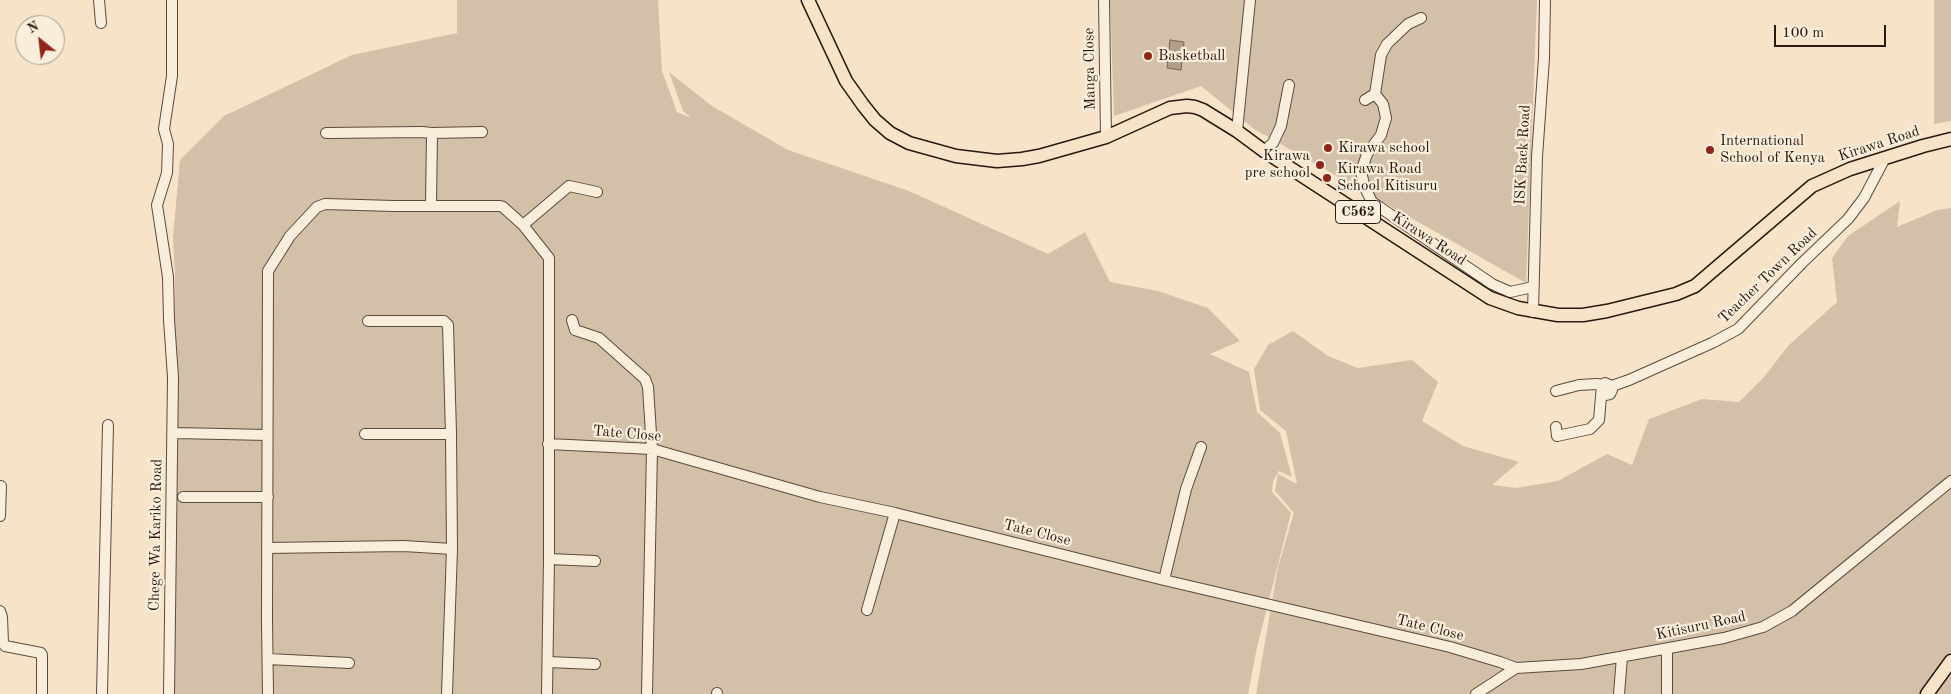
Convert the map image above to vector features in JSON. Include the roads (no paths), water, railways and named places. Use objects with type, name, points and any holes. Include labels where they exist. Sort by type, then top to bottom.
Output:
[{"type":"main road","name":"Kirawa Road","points":[[808,0],[846,81],[863,105],[883,126],[909,143],[956,156],[997,161],[1039,156],[1106,136],[1162,111],[1179,106],[1195,107],[1236,131],[1477,290],[1503,304],[1533,312],[1583,315],[1676,294],[1695,286],[1812,186],[1850,169],[1884,160],[1923,146],[1951,140]]},
{"type":"main road","points":[[1928,694],[1951,661]]},
{"type":"street","points":[[99,0],[101,23]]},
{"type":"street","name":"Chege Wa Kariko Road","points":[[170,694],[173,377],[168,277],[158,206],[167,173],[168,144],[164,129],[172,76],[172,0]]},
{"type":"street","name":"Manga Close","points":[[1104,0],[1106,136]]},
{"type":"street","points":[[1236,131],[1250,0]]},
{"type":"street","name":"ISK Back Road","points":[[1533,312],[1536,156],[1544,58],[1545,0]]},
{"type":"street","points":[[1421,18],[1408,24],[1387,44],[1381,55],[1375,94],[1383,104],[1386,118],[1381,135],[1367,154],[1361,172],[1365,188],[1372,202],[1492,284],[1510,292],[1533,288]]},
{"type":"street","points":[[1264,151],[1273,143],[1281,126],[1289,85]]},
{"type":"street","points":[[1365,100],[1375,94]]},
{"type":"street","points":[[326,133],[482,132]]},
{"type":"street","points":[[431,205],[432,133]]},
{"type":"street","name":"Teacher Town Road","points":[[1556,391],[1579,385],[1597,384],[1605,388],[1630,380],[1712,344],[1738,329],[1848,219],[1864,198],[1884,160]]},
{"type":"street","points":[[523,225],[569,186],[597,192]]},
{"type":"street","points":[[268,694],[268,271],[290,236],[317,207],[325,204],[500,206],[523,225],[549,258],[547,694]]},
{"type":"street","points":[[572,320],[575,330],[599,338],[645,379],[648,387],[652,449],[647,694]]},
{"type":"street","points":[[368,321],[447,322],[452,434],[452,549],[447,694]]},
{"type":"street","points":[[1556,428],[1557,436],[1590,429],[1599,420],[1605,388]]},
{"type":"street","points":[[102,694],[108,425]]},
{"type":"street","points":[[176,433],[267,435]]},
{"type":"street","points":[[365,434],[452,434]]},
{"type":"street","name":"Tate Close","points":[[548,444],[652,449],[820,497],[895,513],[1164,580],[1450,647],[1516,668]]},
{"type":"street","points":[[1164,580],[1186,490],[1201,447]]},
{"type":"street","name":"Kitisuru Road","points":[[1476,694],[1516,668],[1581,664],[1753,631],[1792,611],[1951,480]]},
{"type":"street","points":[[0,516],[1,486]]},
{"type":"street","points":[[183,497],[268,497]]},
{"type":"street","points":[[867,610],[895,513]]},
{"type":"street","points":[[267,548],[404,546],[452,549]]},
{"type":"street","points":[[549,559],[595,561]]},
{"type":"street","points":[[0,611],[2,616],[3,643],[5,646],[41,652],[42,694]]},
{"type":"street","points":[[1667,649],[1667,694]]},
{"type":"street","points":[[1619,694],[1622,657]]},
{"type":"street","points":[[268,659],[349,663]]},
{"type":"street","points":[[548,662],[595,664]]},
{"type":"place","name":"Basketball","points":[[1148,56]]},
{"type":"place","name":"Kirawa school","points":[[1328,148]]},
{"type":"place","name":"International School of Kenya","points":[[1710,150]]},
{"type":"place","name":"Kirawa pre school","points":[[1320,165]]},
{"type":"place","name":"Kirawa Road School Kitisuru","points":[[1327,178]]}]
